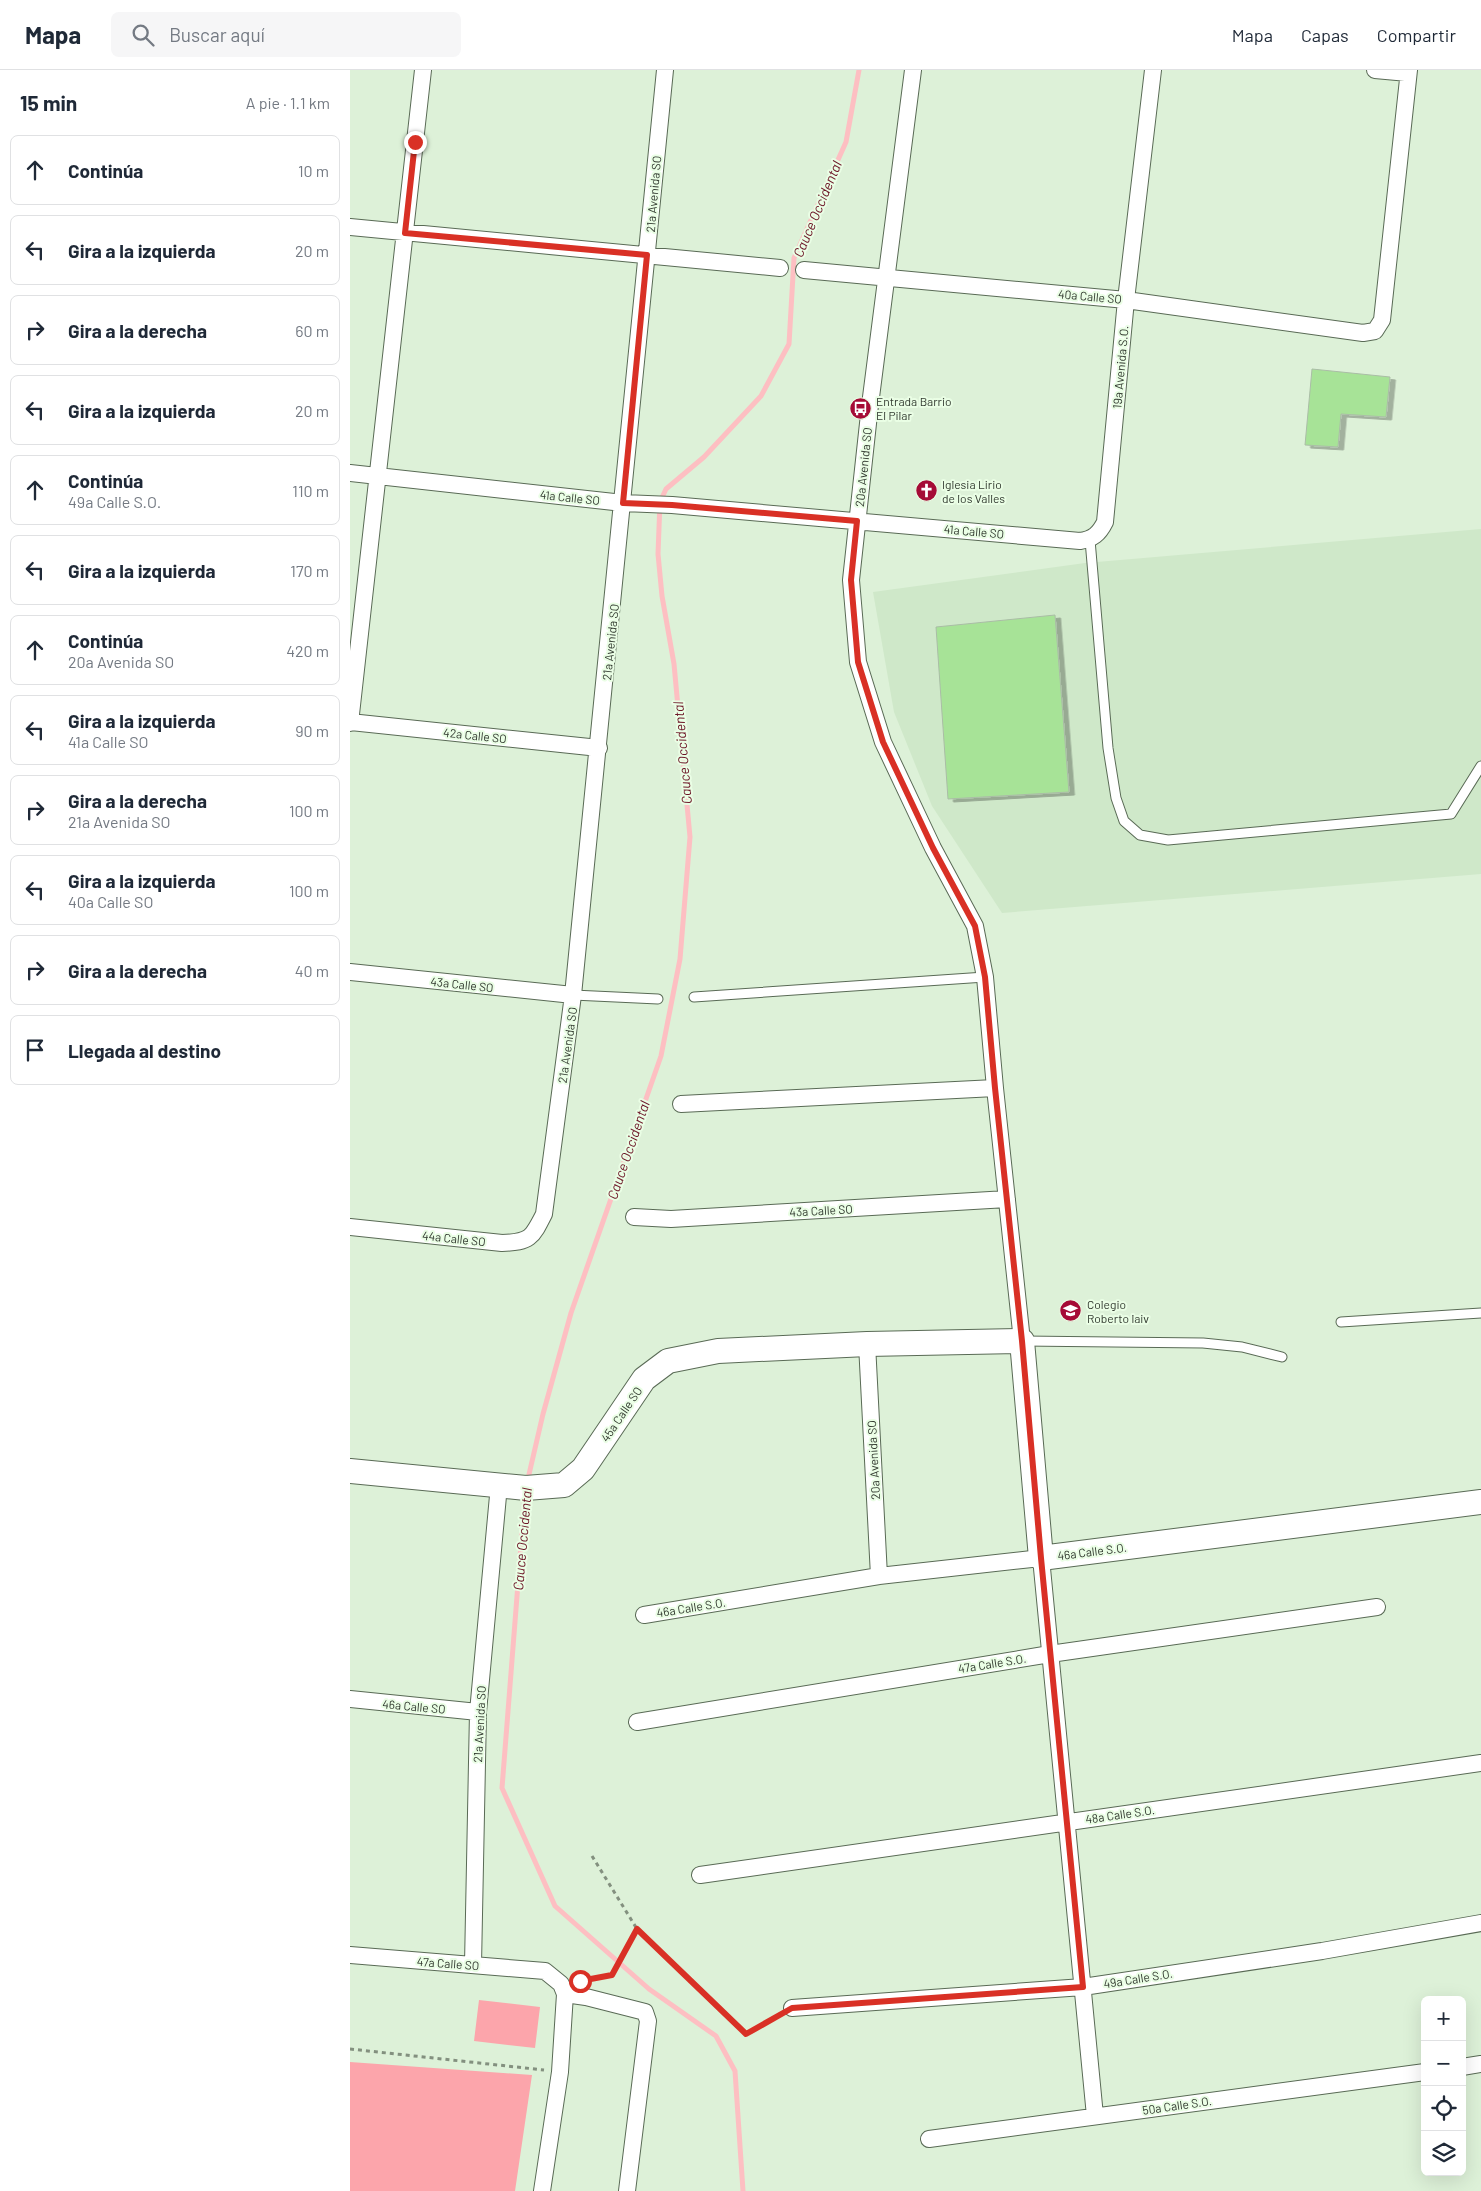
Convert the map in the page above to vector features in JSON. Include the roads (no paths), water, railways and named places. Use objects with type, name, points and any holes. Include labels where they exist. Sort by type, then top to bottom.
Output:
[{"type":"street","points":[[350,722],[376,476],[423,70]]},
{"type":"street","name":"21a Avenida SO","points":[[544,1214],[573,995],[665,70]]},
{"type":"street","name":"20a Avenida SO","points":[[913,70],[886,278],[851,580],[858,662],[883,742],[933,848],[975,926],[985,977],[1022,1341],[1041,1558]]},
{"type":"street","name":"19a Avenida S.O.","points":[[1090,540],[1100,532],[1105,522],[1126,300],[1153,70]]},
{"type":"street","points":[[1375,70],[1408,71]]},
{"type":"street","name":"40a Calle SO","points":[[804,270],[1126,300],[1362,333],[1375,331],[1382,320],[1408,71]]},
{"type":"street","points":[[350,227],[780,268]]},
{"type":"street","name":"41a Calle SO","points":[[350,474],[623,503],[648,503],[1080,541],[1090,540]]},
{"type":"street","name":"42a Calle SO","points":[[350,722],[599,748]]},
{"type":"street","name":"43a Calle SO","points":[[350,972],[573,995]]},
{"type":"street","points":[[680,1104],[995,1088]]},
{"type":"street","name":"43a Calle SO","points":[[634,1218],[671,1219],[1007,1199]]},
{"type":"street","name":"44a Calle SO","points":[[350,1227],[502,1243],[521,1242],[535,1232],[544,1214]]},
{"type":"street","name":"45a Calle SO","points":[[350,1471],[526,1488],[564,1485],[583,1469],[644,1379],[668,1361],[718,1351],[867,1344],[1022,1341]]},
{"type":"street","name":"20a Avenida SO","points":[[867,1344],[879,1576]]},
{"type":"street","name":"21a Avenida SO","points":[[473,1965],[478,1712],[498,1485]]},
{"type":"street","name":"46a Calle S.O.","points":[[644,1615],[879,1576],[1041,1558],[1481,1502]]},
{"type":"street","points":[[1041,1558],[1095,2116]]},
{"type":"street","name":"47a Calle S.O.","points":[[637,1722],[1050,1654],[1377,1607]]},
{"type":"street","name":"46a Calle SO","points":[[350,1700],[478,1712]]},
{"type":"street","name":"48a Calle S.O.","points":[[700,1875],[1481,1763]]},
{"type":"street","name":"49a Calle S.O.","points":[[792,2008],[1083,1987],[1322,1951],[1481,1922]]},
{"type":"street","name":"47a Calle SO","points":[[350,1955],[546,1971],[562,1984],[565,1994]]},
{"type":"street","points":[[542,2191],[560,2072],[565,1994],[586,1997],[645,2012],[648,2021],[627,2191]]},
{"type":"street","points":[[1466,2066],[1481,2064]]},
{"type":"street","name":"50a Calle S.O.","points":[[929,2139],[1421,2073]]},
{"type":"lane","points":[[1090,540],[1108,748],[1116,798],[1124,821],[1140,835],[1168,840],[1452,814],[1481,766]]},
{"type":"lane","points":[[694,996],[985,977]]},
{"type":"lane","points":[[573,995],[658,999]]},
{"type":"lane","points":[[1341,1322],[1481,1313]]},
{"type":"lane","points":[[1022,1341],[1203,1343],[1242,1347],[1282,1357]]},
{"type":"waterway","name":"Cauce Occidental","points":[[527,1483],[543,1414],[571,1313],[661,1056],[680,959],[690,837],[674,664],[662,596],[658,554],[660,502],[666,489],[704,457],[761,396],[789,344],[794,258],[846,142],[859,70]]},
{"type":"waterway","name":"Cauce Occidental","points":[[525,1494],[502,1788],[555,1906],[649,1989],[716,2036],[735,2071],[743,2191]]},
{"type":"place","name":"Entrada Barrio El Pilar","points":[[860,408]]},
{"type":"place","name":"Iglesia Lirio de los Valles","points":[[926,491]]},
{"type":"place","name":"Colegio Roberto laiv","points":[[1071,1311]]}]
